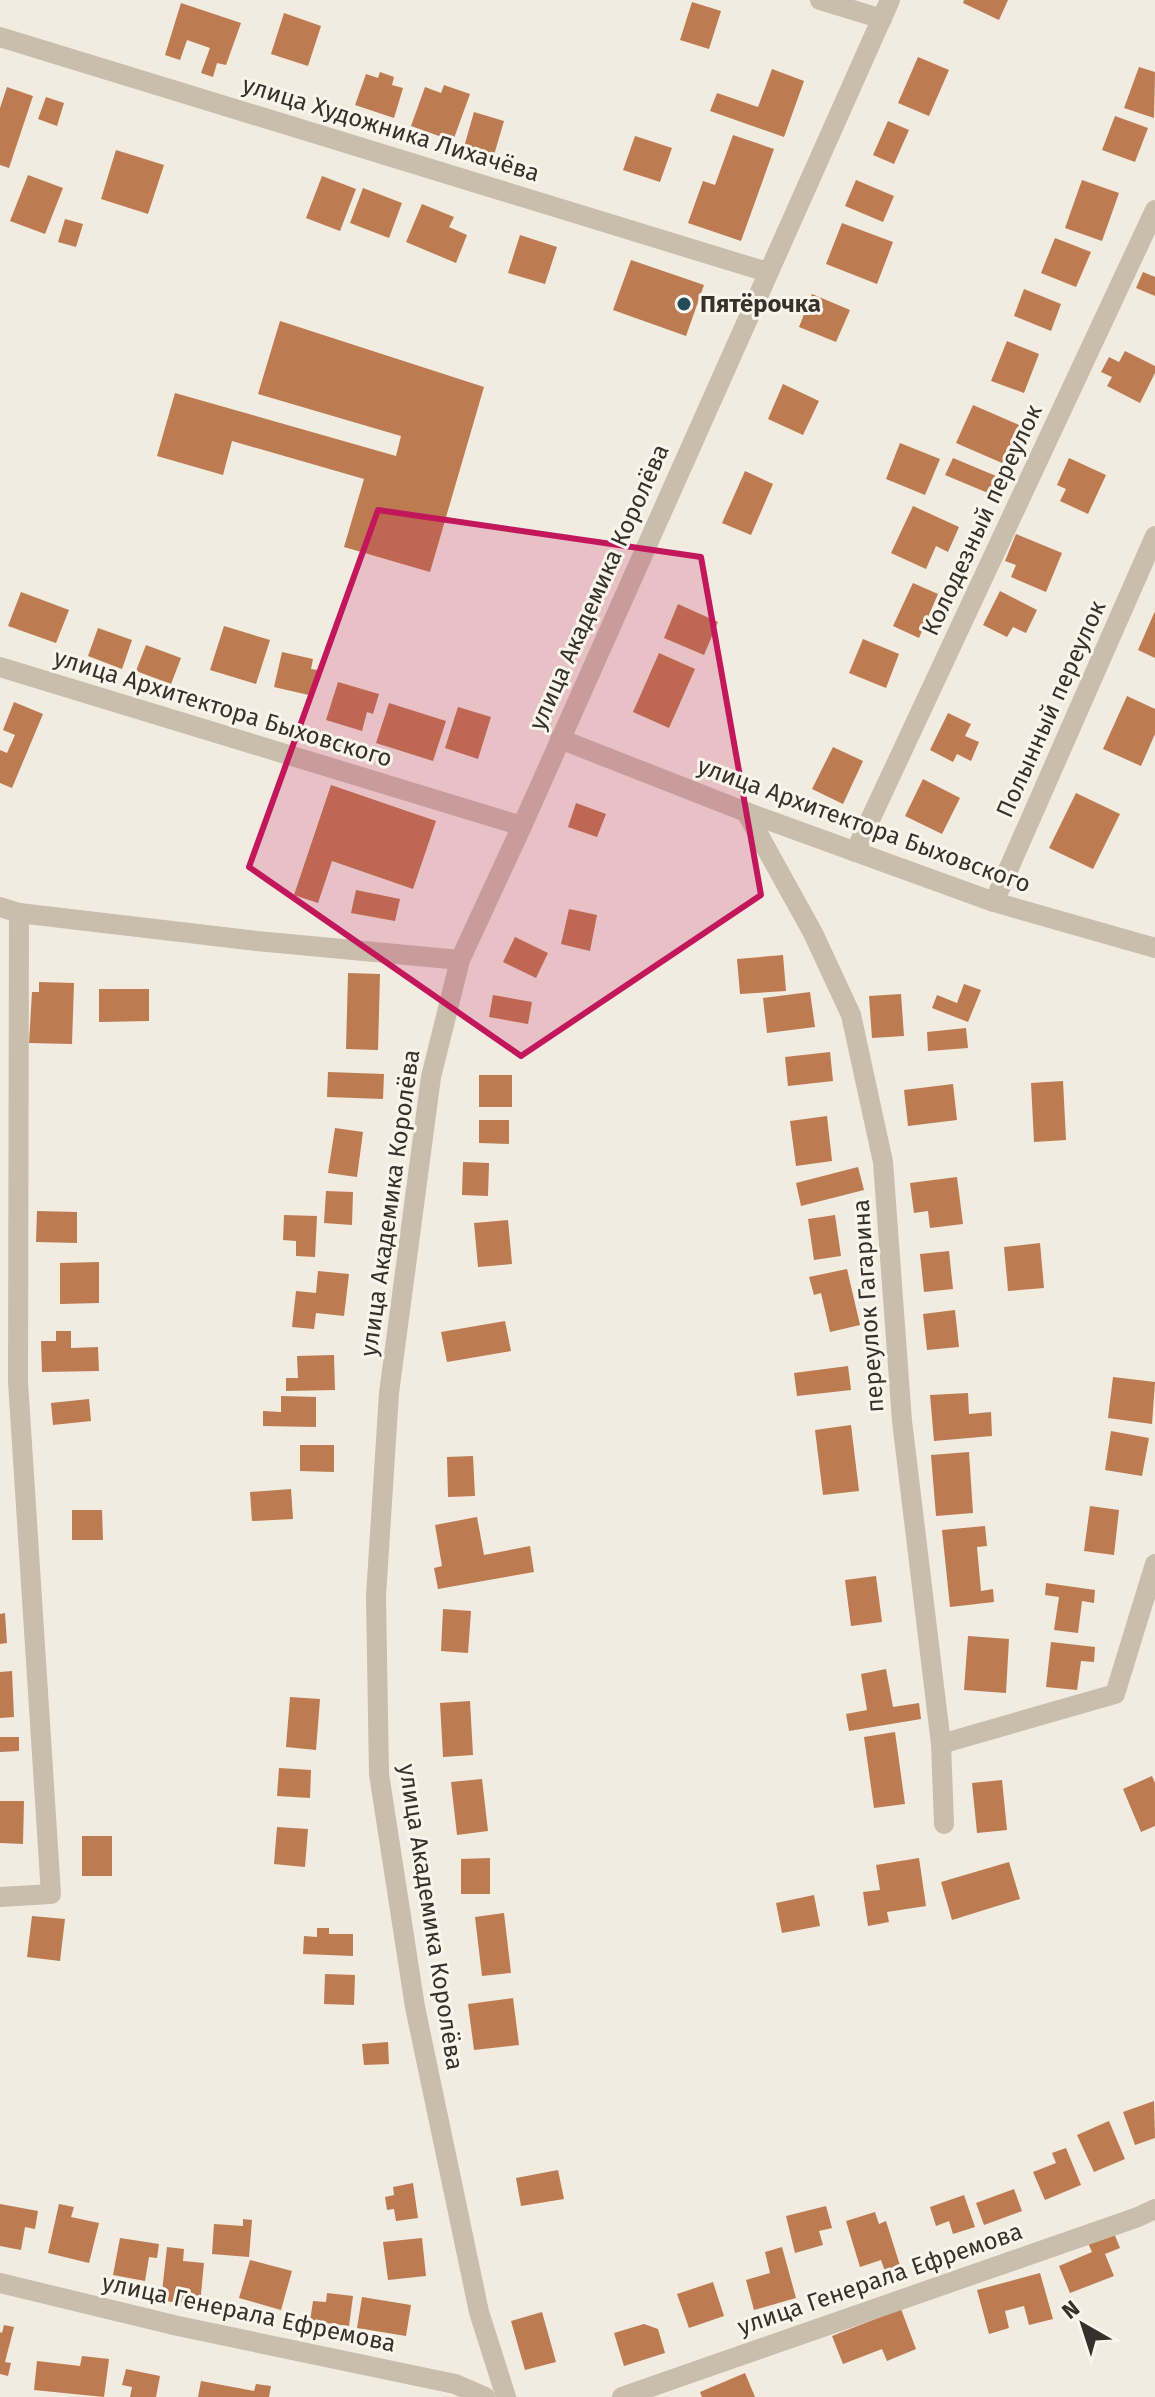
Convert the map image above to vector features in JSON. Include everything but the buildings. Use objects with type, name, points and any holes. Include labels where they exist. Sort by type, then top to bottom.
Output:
[{"type":"street","points":[[820,0],[886,9]]},
{"type":"street","name":"улица Академика Королёва","points":[[506,2397],[479,2312],[415,2007],[379,1774],[376,1596],[389,1393],[431,1077],[460,960],[886,9]]},
{"type":"street","name":"улица Художника Лихачёва","points":[[0,37],[767,272]]},
{"type":"street","name":"Колодезный переулок","points":[[855,852],[1155,210]]},
{"type":"street","name":"Полынный переулок","points":[[994,902],[1155,536]]},
{"type":"street","name":"улица Архитектора Быховского","points":[[0,667],[522,826]]},
{"type":"street","name":"улица Архитектора Быховского","points":[[560,739],[746,812],[994,902],[1155,948]]},
{"type":"street","name":"переулок Гагарина","points":[[746,812],[813,933],[851,1015],[883,1162],[902,1421],[941,1744],[944,1824]]},
{"type":"street","points":[[0,1897],[51,1894],[18,1382],[10,910],[257,941],[460,960]]},
{"type":"street","points":[[941,1744],[1115,1694],[1155,1564]]},
{"type":"street","name":"улица Генерала Ефремова","points":[[622,2397],[1155,2209]]},
{"type":"street","name":"улица Генерала Ефремова","points":[[0,2283],[178,2326],[455,2384],[485,2397]]},
{"type":"highlighted area","points":[[378,510],[701,557],[761,895],[521,1056],[249,867]]},
{"type":"place","name":"Пятёрочка","points":[[684,304]]}]
